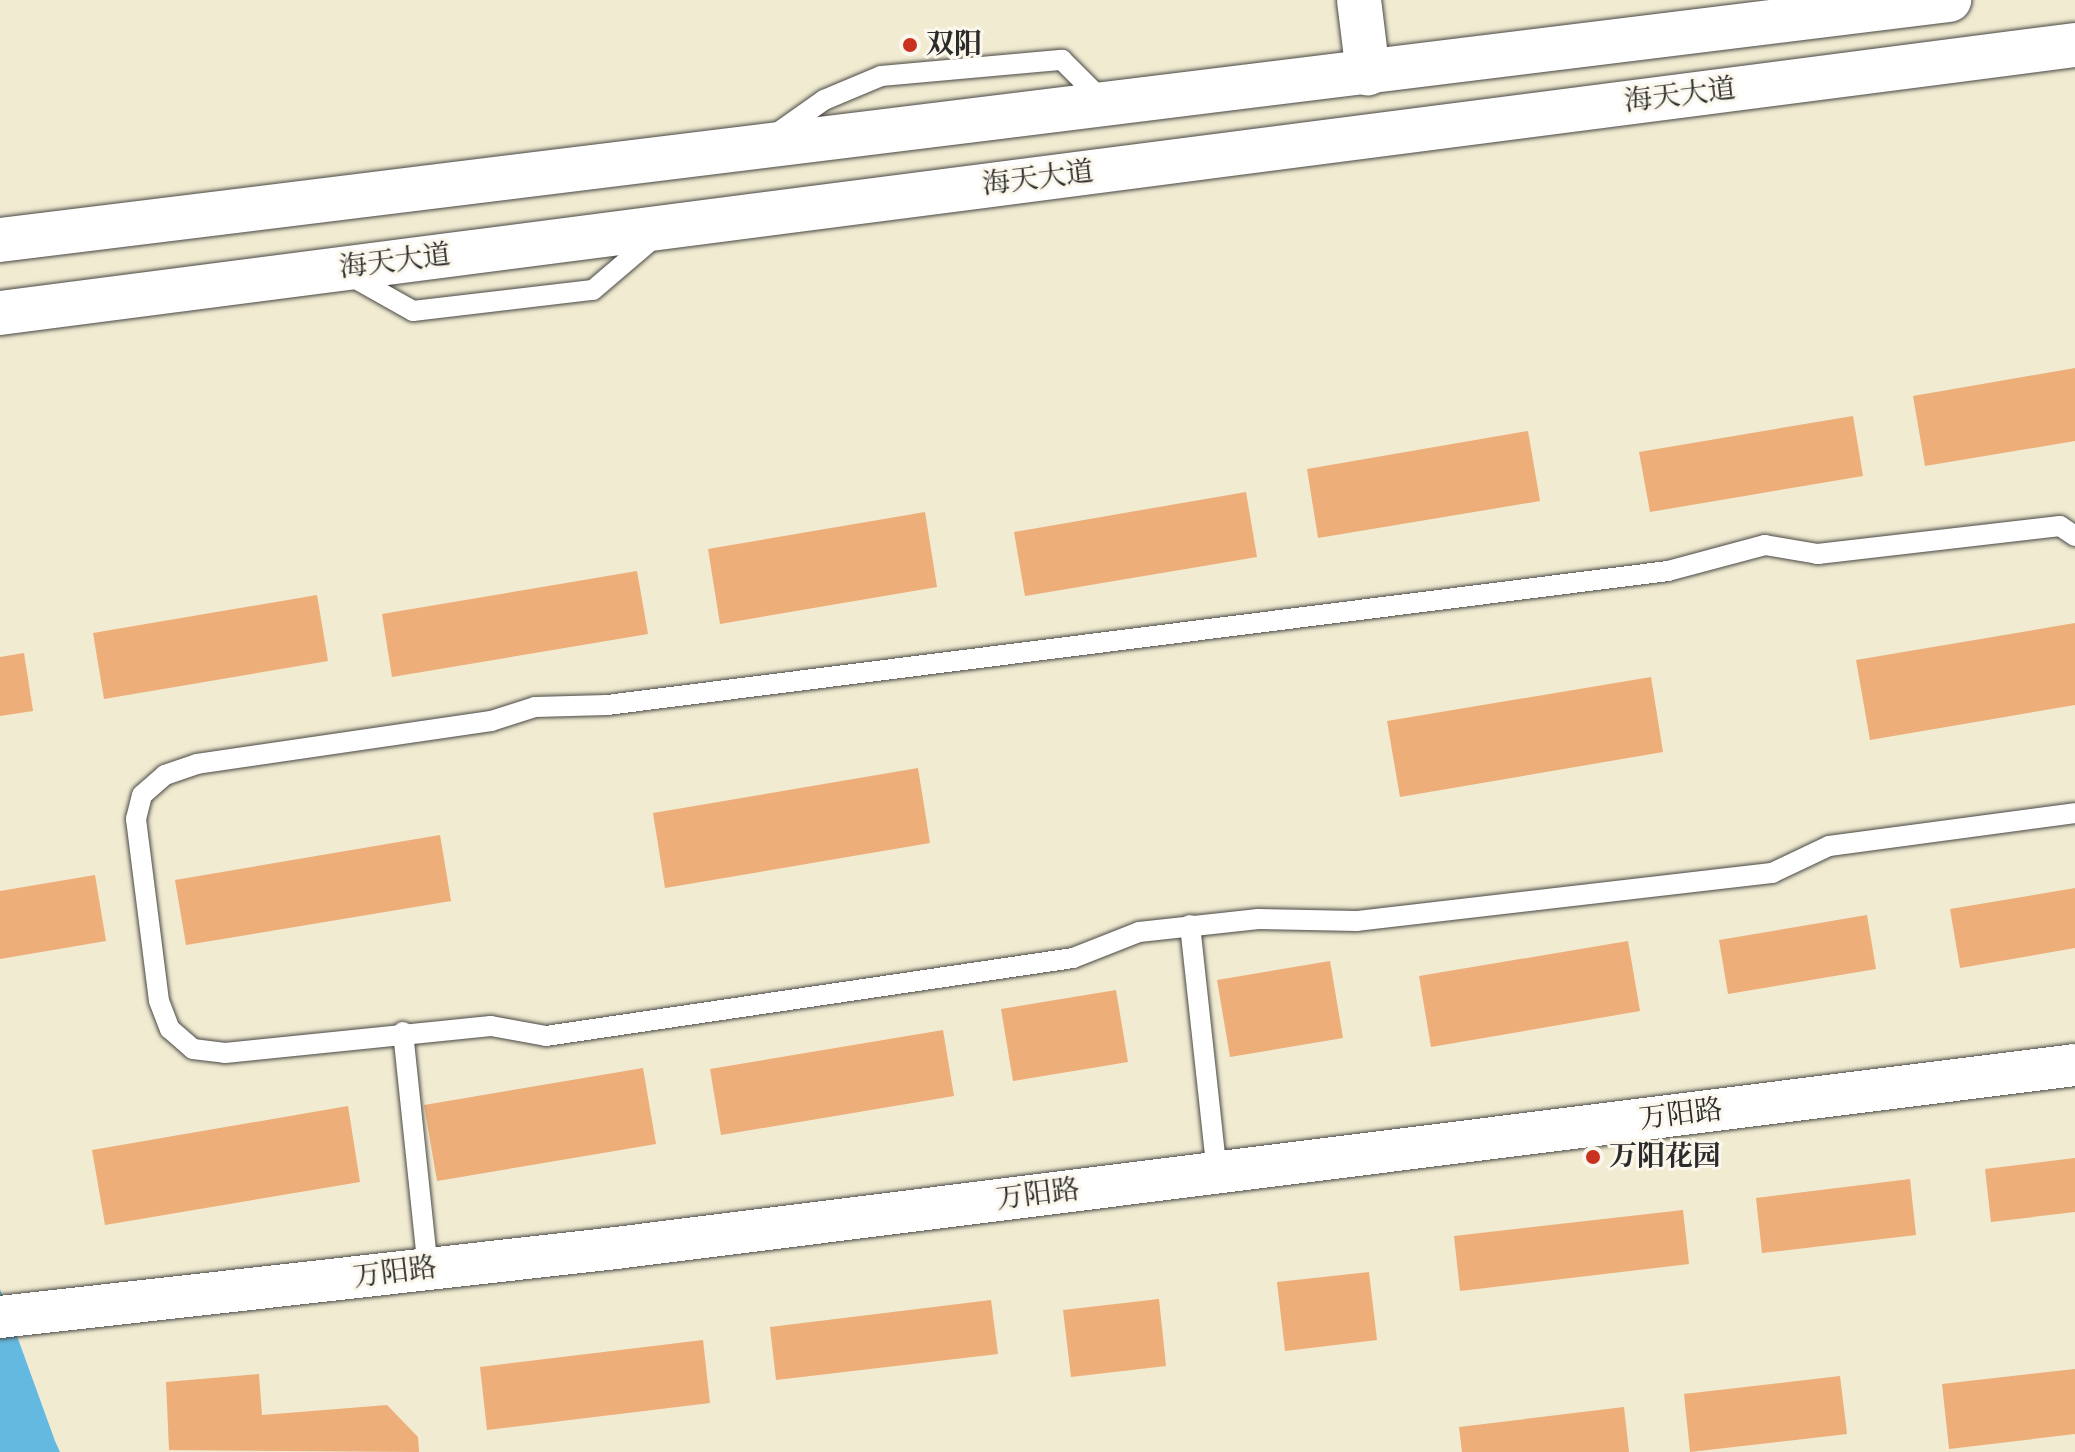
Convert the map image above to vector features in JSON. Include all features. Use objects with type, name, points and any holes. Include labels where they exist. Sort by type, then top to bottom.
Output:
[{"type":"main road","points":[[1359,0],[1368,73]]},
{"type":"main road","points":[[0,240],[753,150],[1949,0]]},
{"type":"main road","name":"海天大道","points":[[0,313],[2075,45]]},
{"type":"street","name":"万阳路","points":[[18,1316],[428,1270],[2075,1065]]},
{"type":"lane","points":[[753,150],[824,100],[881,76],[1062,60],[1108,106]]},
{"type":"lane","points":[[2075,536],[2060,526],[1818,554],[1753,547],[1668,571],[607,705],[535,707],[491,721],[197,764],[165,775],[142,795],[136,819],[159,1001],[170,1029],[193,1049],[225,1053],[403,1032],[491,1026],[546,1036],[1073,958],[1139,932],[1190,925],[1357,921],[1772,873],[1829,846],[2075,813]]},
{"type":"lane","points":[[1190,925],[1217,1173]]},
{"type":"lane","points":[[403,1032],[428,1270]]},
{"type":"water","points":[[0,1289],[55,1441],[60,1452],[0,1452]]},
{"type":"building","points":[[2075,368],[2075,441],[1925,466],[1913,396]]},
{"type":"building","points":[[1853,416],[1863,476],[1650,512],[1639,452]]},
{"type":"building","points":[[1528,431],[1540,501],[1318,538],[1307,469]]},
{"type":"building","points":[[1246,492],[1257,557],[1025,596],[1014,532]]},
{"type":"building","points":[[925,512],[937,587],[720,624],[708,549]]},
{"type":"building","points":[[637,571],[648,634],[392,677],[382,614]]},
{"type":"building","points":[[317,595],[328,661],[104,699],[93,633]]},
{"type":"building","points":[[2075,623],[2075,705],[1870,740],[1856,660]]},
{"type":"building","points":[[24,653],[33,711],[0,716],[0,657]]},
{"type":"building","points":[[1651,677],[1663,752],[1400,797],[1387,721]]},
{"type":"building","points":[[918,768],[930,843],[665,888],[653,813]]},
{"type":"building","points":[[440,835],[451,901],[186,945],[175,880]]},
{"type":"building","points":[[95,875],[106,941],[0,959],[0,891]]},
{"type":"building","points":[[2075,888],[2075,948],[1960,968],[1950,909]]},
{"type":"building","points":[[1867,915],[1876,969],[1728,994],[1719,940]]},
{"type":"building","points":[[1628,941],[1640,1011],[1431,1047],[1419,976]]},
{"type":"building","points":[[1330,961],[1343,1038],[1230,1057],[1217,980]]},
{"type":"building","points":[[1116,990],[1128,1062],[1013,1081],[1001,1009]]},
{"type":"building","points":[[943,1030],[954,1096],[721,1135],[710,1069]]},
{"type":"building","points":[[643,1068],[656,1144],[437,1181],[424,1105]]},
{"type":"building","points":[[348,1106],[360,1182],[105,1225],[92,1150]]},
{"type":"building","points":[[2075,1158],[2075,1212],[1991,1222],[1985,1169]]},
{"type":"building","points":[[1910,1179],[1916,1235],[1762,1253],[1756,1198]]},
{"type":"building","points":[[1683,1210],[1689,1264],[1460,1291],[1454,1236]]},
{"type":"building","points":[[1369,1272],[1377,1340],[1285,1351],[1277,1282]]},
{"type":"building","points":[[1159,1299],[1166,1366],[1071,1377],[1063,1310]]},
{"type":"building","points":[[991,1300],[998,1354],[776,1380],[770,1327]]},
{"type":"building","points":[[703,1340],[710,1403],[487,1430],[480,1367]]},
{"type":"building","points":[[2075,1369],[2075,1434],[1949,1449],[1942,1384]]},
{"type":"building","points":[[259,1374],[262,1415],[387,1405],[418,1437],[419,1452],[169,1450],[166,1382]]},
{"type":"building","points":[[1840,1376],[1847,1434],[1690,1452],[1684,1394]]},
{"type":"building","points":[[1624,1407],[1629,1452],[1462,1452],[1459,1427]]},
{"type":"place","name":"双阳","points":[[910,45]]},
{"type":"place","name":"万阳花园","points":[[1593,1157]]}]
